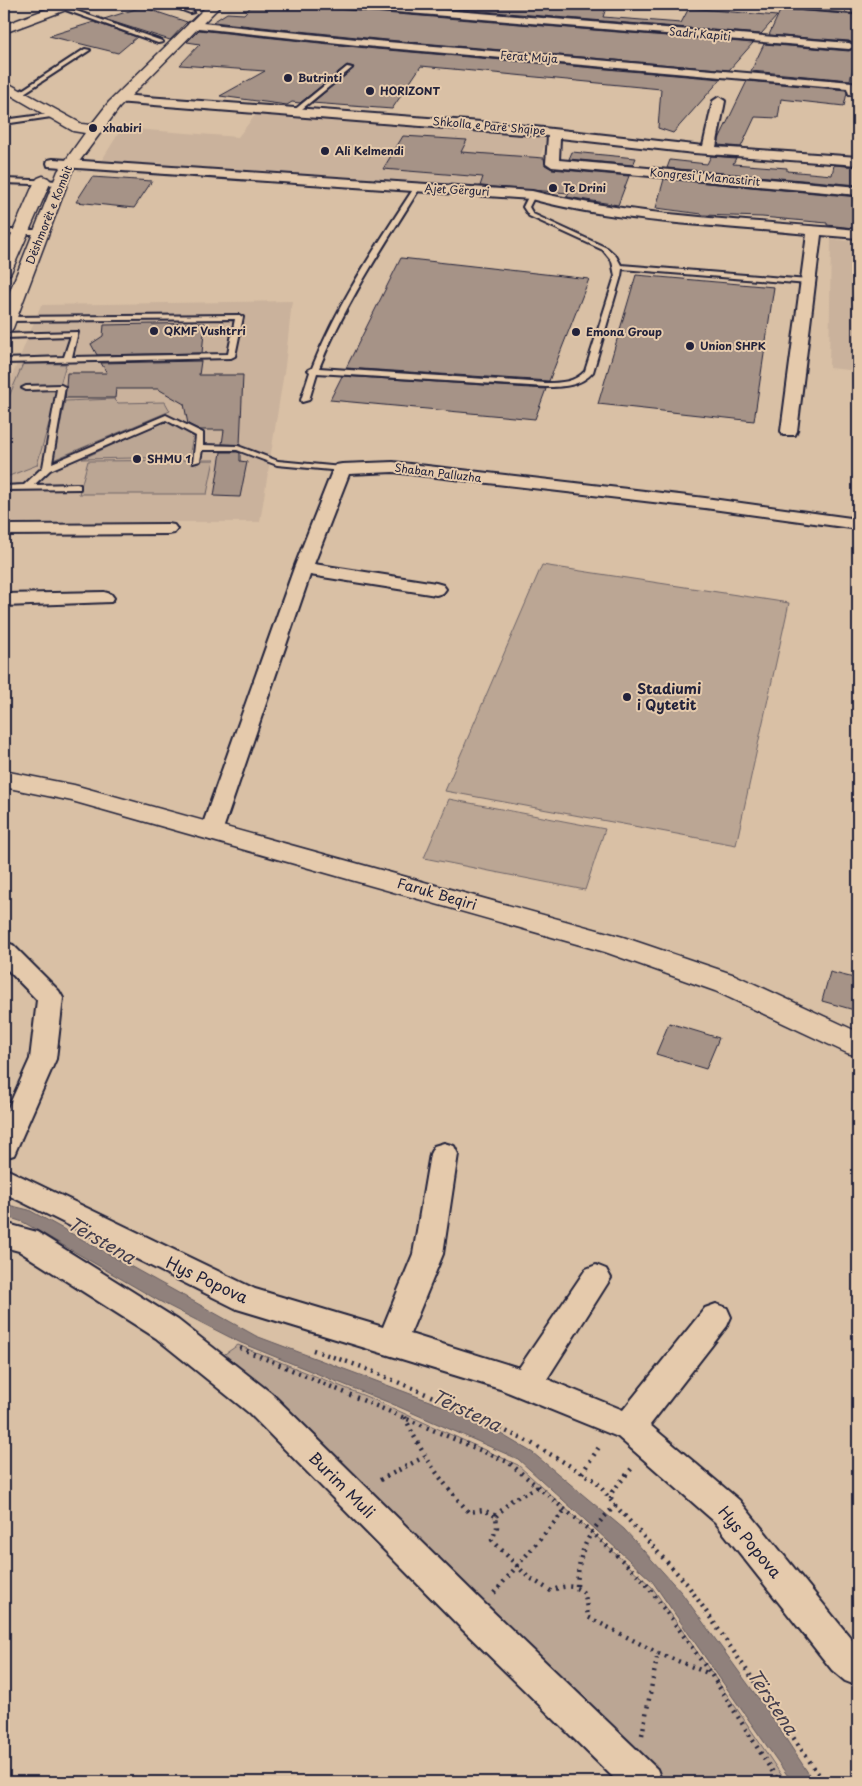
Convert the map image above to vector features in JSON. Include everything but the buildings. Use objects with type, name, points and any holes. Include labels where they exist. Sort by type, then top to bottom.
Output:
[{"type":"street","name":"Sadri Kapiti","points":[[334,4],[849,46]]},
{"type":"street","points":[[774,4],[858,10]]},
{"type":"street","points":[[4,23],[63,5]]},
{"type":"street","points":[[4,29],[63,5]]},
{"type":"street","points":[[551,21],[558,10]]},
{"type":"street","points":[[115,84],[160,42],[202,12]]},
{"type":"street","name":"Ferat Muja","points":[[202,12],[376,44],[852,85],[853,92],[858,92]]},
{"type":"street","name":"Dëshmorët e Kombit","points":[[6,323],[68,165],[120,99],[202,12]]},
{"type":"street","points":[[4,85],[78,128],[94,130]]},
{"type":"street","name":"Shkolla e Parë Shqipe","points":[[120,99],[554,132],[708,149],[858,161]]},
{"type":"street","points":[[708,149],[719,101]]},
{"type":"street","name":"Dëshmorët e Kombit","points":[[4,270],[19,232],[43,182],[53,164],[89,112]]},
{"type":"street","name":"Kongresi i Manastirit","points":[[554,132],[549,167],[858,191]]},
{"type":"street","name":"Ajet Gërguri","points":[[53,164],[223,173],[417,188],[535,191],[565,204],[644,215],[858,234]]},
{"type":"street","points":[[789,431],[815,229]]},
{"type":"street","name":"Shaban Palluzha","points":[[342,468],[393,467],[705,503],[858,524]]},
{"type":"street","points":[[211,832],[303,568],[342,468]]},
{"type":"street","points":[[4,530],[168,529]]},
{"type":"street","points":[[303,568],[436,589]]},
{"type":"street","points":[[4,600],[104,598]]},
{"type":"street","name":"Faruk Beqiri","points":[[4,779],[74,793],[211,832],[305,856],[613,944],[725,983],[858,1045]]},
{"type":"street","points":[[4,952],[50,998],[43,1059],[4,1147]]},
{"type":"street","points":[[392,1342],[428,1254],[444,1154]]},
{"type":"street","name":"Hys Popova","points":[[4,1180],[248,1300],[504,1376],[526,1384],[640,1436],[727,1511],[844,1658],[858,1668]]},
{"type":"street","name":"Burim Muli","points":[[4,1235],[27,1241],[167,1329],[260,1403],[461,1604],[639,1777]]},
{"type":"street","points":[[526,1384],[596,1278]]},
{"type":"street","points":[[640,1436],[716,1317]]},
{"type":"lane","points":[[168,4],[202,12]]},
{"type":"lane","points":[[63,5],[160,42]]},
{"type":"lane","points":[[19,94],[87,50]]},
{"type":"lane","points":[[294,112],[349,68]]},
{"type":"lane","points":[[4,122],[56,115]]},
{"type":"lane","points":[[4,181],[61,183]]},
{"type":"lane","points":[[305,400],[312,370],[348,299],[417,188]]},
{"type":"lane","points":[[312,370],[540,385],[575,382],[585,377],[589,372],[618,276],[618,267],[612,255],[605,249],[531,215],[526,207],[535,191]]},
{"type":"lane","points":[[4,232],[42,232]]},
{"type":"lane","points":[[618,267],[808,282]]},
{"type":"lane","points":[[4,361],[231,356],[240,317],[6,323]]},
{"type":"lane","points":[[4,336],[75,334],[67,360]]},
{"type":"lane","points":[[26,388],[61,387],[47,468]]},
{"type":"lane","points":[[28,487],[47,468],[166,417],[200,436],[196,461]]},
{"type":"lane","points":[[198,446],[238,448],[277,463],[342,468]]},
{"type":"lane","points":[[4,488],[77,487]]},
{"type":"path","points":[[234,1346],[406,1416],[508,1462],[590,1531],[644,1581],[711,1674],[779,1782]]},
{"type":"path","points":[[306,1347],[362,1367],[433,1397],[532,1443],[596,1481],[687,1584],[824,1782]]},
{"type":"path","points":[[406,1416],[415,1443],[436,1476],[469,1512],[477,1509],[487,1509],[496,1516],[497,1527],[492,1540],[527,1576],[551,1592],[564,1584],[577,1586],[585,1594],[588,1618],[658,1653],[711,1674]]},
{"type":"path","points":[[611,1500],[612,1492],[640,1436]]},
{"type":"path","points":[[352,1494],[424,1457]]},
{"type":"path","points":[[496,1516],[512,1500],[538,1487]]},
{"type":"path","points":[[577,1586],[577,1562],[590,1531],[616,1505]]},
{"type":"path","points":[[517,1566],[565,1510]]},
{"type":"path","points":[[639,1777],[658,1653]]},
{"type":"shaded area","name":"Ali Kelmendi","points":[[256,114],[530,136],[547,139],[526,192],[100,163],[122,128],[238,137]]},
{"type":"shaded area","points":[[831,239],[858,242],[858,371],[829,368]]},
{"type":"shaded area","name":"SHMU 1","points":[[292,301],[285,366],[260,522],[4,522],[4,396],[41,305]]},
{"type":"shaded area","points":[[23,364],[66,364],[37,465],[4,478],[4,408]]},
{"type":"shaded area","points":[[114,399],[118,403],[165,402],[170,411],[53,460],[65,401]]},
{"type":"shaded area","points":[[166,420],[193,436],[189,457],[82,459]]},
{"type":"shaded area","points":[[214,460],[207,494],[79,494],[88,461]]},
{"type":"shaded area","name":"Stadiumi i Qytetit","points":[[542,565],[789,603],[736,845],[445,791]]},
{"type":"shaded area","points":[[449,799],[605,829],[585,890],[424,858]]},
{"type":"shaded area","points":[[4,1204],[29,1210],[256,1336],[472,1417],[533,1453],[624,1529],[681,1592],[769,1713],[814,1782],[792,1782],[652,1581],[518,1459],[390,1403],[241,1343],[161,1302],[23,1222],[4,1216]]},
{"type":"shaded area","points":[[238,1345],[370,1398],[518,1465],[652,1587],[786,1782],[655,1782],[213,1362]]},
{"type":"place","name":"Butrinti","points":[[288,78]]},
{"type":"place","name":"HORIZONT","points":[[370,91]]},
{"type":"place","name":"xhabiri","points":[[93,128]]},
{"type":"place","name":"Ali Kelmendi","points":[[325,151]]},
{"type":"place","name":"Te Drini","points":[[553,188]]},
{"type":"place","name":"QKMF Vushtrri","points":[[154,331]]},
{"type":"place","name":"Emona Group","points":[[576,332]]},
{"type":"place","name":"Union SHPK","points":[[690,346]]},
{"type":"place","name":"SHMU 1","points":[[137,459]]},
{"type":"place","name":"Stadiumi i Qytetit","points":[[627,697]]},
{"type":"water label","name":"Tërstena","points":[[101,1241]]},
{"type":"water label","name":"Tërstena","points":[[466,1411]]},
{"type":"water label","name":"Tërstena","points":[[772,1702]]}]
